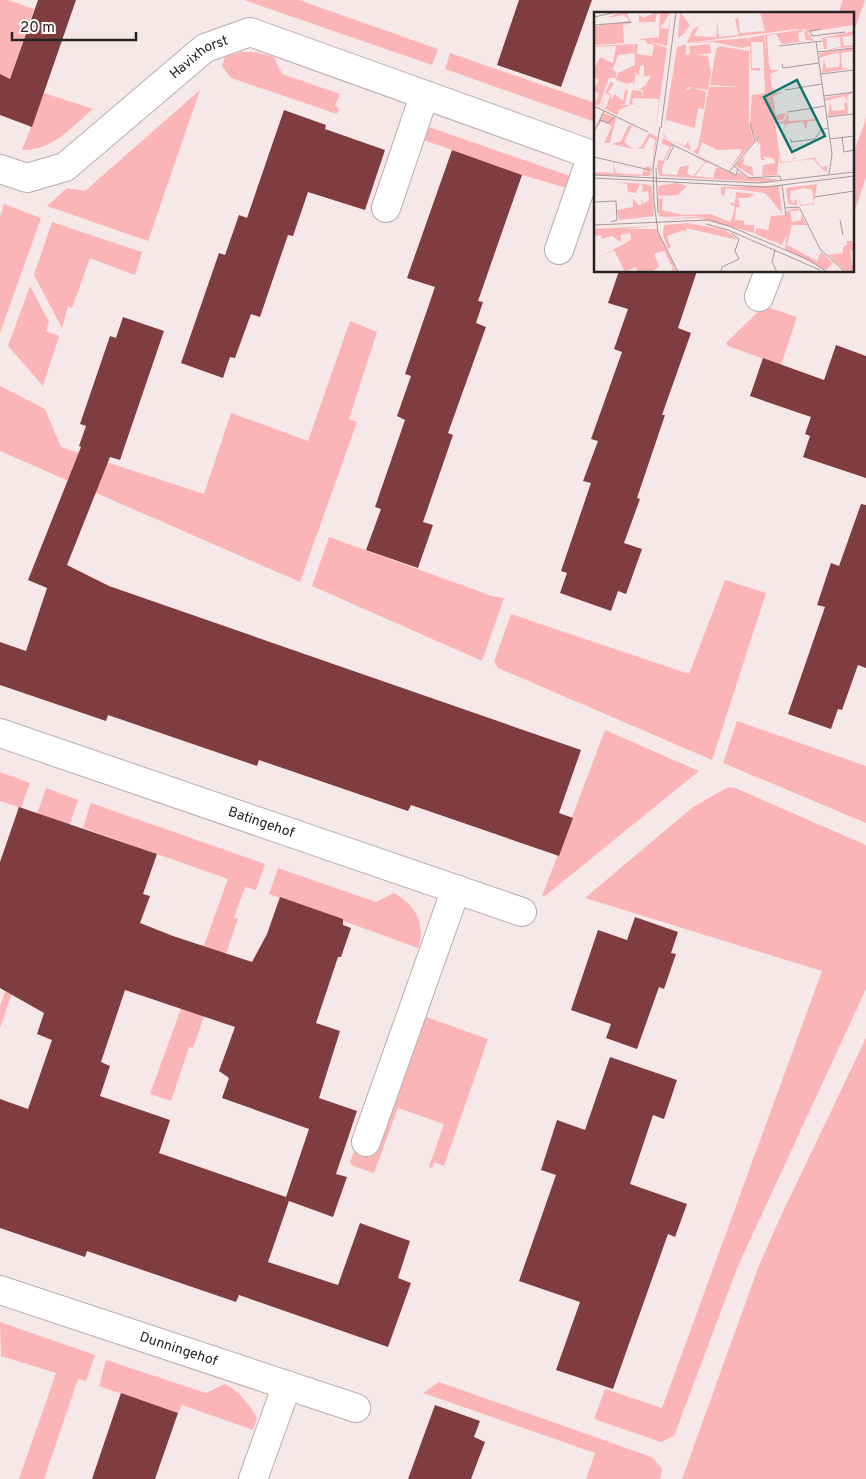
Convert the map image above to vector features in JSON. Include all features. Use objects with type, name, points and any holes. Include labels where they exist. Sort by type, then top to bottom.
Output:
[{"type":"street","name":"Havixhorst","points":[[0,169],[27,178],[65,167],[206,48],[250,32],[593,156],[559,250]]},
{"type":"street","points":[[386,208],[424,96]]},
{"type":"street","points":[[760,297],[769,272]]},
{"type":"street","name":"Batingehof","points":[[0,733],[522,912]]},
{"type":"street","points":[[366,1142],[456,889]]},
{"type":"street","name":"Dunningehof","points":[[0,1290],[356,1408]]},
{"type":"street","points":[[253,1479],[286,1385]]},
{"type":"shaded area","points":[[0,0],[8,0],[34,9],[10,79],[0,76]]},
{"type":"shaded area","points":[[244,0],[299,0],[438,49],[432,65]]},
{"type":"shaded area","points":[[843,0],[865,0],[854,30],[854,12],[839,12]]},
{"type":"shaded area","points":[[241,52],[256,52],[274,57],[282,74],[340,94],[335,106],[339,108],[337,114],[231,78],[222,66],[225,57]]},
{"type":"shaded area","points":[[450,53],[594,103],[594,122],[445,69]]},
{"type":"shaded area","points":[[200,90],[148,241],[47,206],[67,188],[85,191]]},
{"type":"shaded area","points":[[44,93],[93,109],[61,137],[43,147],[22,150]]},
{"type":"shaded area","points":[[866,118],[866,177],[854,213],[854,152]]},
{"type":"shaded area","points":[[423,125],[570,176],[567,188],[522,175],[421,139]]},
{"type":"shaded area","points":[[4,204],[41,218],[0,333],[0,217]]},
{"type":"shaded area","points":[[52,222],[142,252],[135,275],[90,258],[72,308],[68,306],[62,328],[34,275]]},
{"type":"shaded area","points":[[30,286],[49,322],[46,331],[59,336],[43,386],[8,346]]},
{"type":"shaded area","points":[[764,306],[797,317],[781,365],[728,346],[726,343]]},
{"type":"shaded area","points":[[350,321],[377,332],[349,419],[357,422],[300,582],[0,451],[0,386],[45,409],[61,447],[204,494],[231,413],[308,441]]},
{"type":"shaded area","points":[[329,537],[492,596],[504,598],[482,661],[312,586]]},
{"type":"shaded area","points":[[725,580],[766,593],[712,760],[498,668],[494,662],[511,614],[689,674]]},
{"type":"shaded area","points":[[737,721],[866,766],[866,823],[723,763]]},
{"type":"shaded area","points":[[605,730],[699,771],[545,896],[542,896]]},
{"type":"shaded area","points":[[0,772],[30,783],[21,808],[0,801]]},
{"type":"shaded area","points":[[728,787],[735,788],[866,845],[866,989],[738,1266],[674,1436],[661,1442],[594,1419],[605,1389],[662,1408],[822,971],[585,898],[693,807]]},
{"type":"shaded area","points":[[46,788],[78,800],[0,1028],[0,1006],[6,989],[37,814]]},
{"type":"shaded area","points":[[91,803],[265,864],[256,890],[245,887],[234,917],[238,919],[193,1048],[189,1047],[171,1101],[150,1094],[228,879],[83,828]]},
{"type":"shaded area","points":[[278,868],[376,902],[394,893],[408,903],[417,916],[421,931],[418,948],[269,894]]},
{"type":"shaded area","points":[[423,1016],[488,1039],[444,1166],[434,1162],[432,1168],[429,1167],[444,1124],[398,1108],[374,1173],[353,1166],[350,1162],[356,1147],[376,1153]]},
{"type":"shaded area","points":[[866,1038],[866,1479],[682,1479],[758,1268]]},
{"type":"shaded area","points":[[0,1322],[95,1355],[86,1381],[78,1379],[44,1479],[19,1479],[56,1373],[1,1356]]},
{"type":"shaded area","points":[[106,1360],[206,1393],[225,1384],[240,1395],[254,1413],[257,1418],[253,1430],[182,1405],[178,1413],[99,1386]]},
{"type":"shaded area","points":[[439,1382],[646,1455],[654,1459],[662,1469],[660,1479],[586,1479],[595,1453],[423,1393]]},
{"type":"building","points":[[38,0],[76,0],[32,127],[0,115],[0,74],[10,79]]},
{"type":"building","points":[[519,0],[592,0],[561,87],[497,65]]},
{"type":"building","points":[[284,110],[326,125],[325,129],[385,150],[365,210],[308,192],[293,236],[288,235],[260,317],[251,314],[235,358],[230,357],[223,378],[181,363],[219,253],[225,255],[239,215],[247,218]]},
{"type":"building","points":[[452,150],[522,175],[478,301],[483,302],[476,323],[486,327],[448,433],[453,435],[423,522],[433,525],[418,568],[366,550],[381,509],[375,507],[405,420],[397,416],[411,376],[405,374],[435,287],[407,278]]},
{"type":"building","points":[[619,272],[697,272],[678,328],[691,333],[662,415],[665,415],[637,498],[640,499],[624,543],[642,549],[626,594],[618,591],[611,611],[560,593],[567,573],[561,571],[591,483],[583,481],[598,441],[591,439],[622,352],[614,349],[628,309],[608,303]]},
{"type":"building","points":[[123,317],[164,331],[120,460],[110,457],[67,565],[109,586],[581,750],[559,813],[573,818],[559,856],[411,805],[408,811],[259,760],[257,766],[108,715],[106,721],[0,685],[0,642],[26,651],[47,588],[28,580],[81,447],[79,446],[86,426],[80,424],[110,336],[116,338]]},
{"type":"building","points":[[836,345],[866,356],[866,478],[803,457],[810,436],[805,434],[811,417],[750,396],[763,358],[824,380]]},
{"type":"building","points":[[861,504],[866,505],[866,668],[858,665],[842,710],[838,709],[831,729],[788,714],[825,607],[817,605],[831,563],[839,566]]},
{"type":"building","points":[[19,807],[157,854],[143,894],[150,896],[140,923],[173,936],[252,962],[267,934],[280,897],[343,919],[343,925],[351,928],[341,957],[338,957],[316,1023],[340,1031],[319,1098],[357,1111],[336,1174],[347,1177],[333,1217],[289,1201],[268,1262],[338,1285],[360,1223],[410,1241],[398,1278],[411,1283],[388,1347],[239,1295],[236,1302],[87,1251],[85,1257],[0,1228],[0,1099],[28,1109],[52,1040],[37,1034],[44,1013],[0,988],[0,862]],"holes":[[[125,990],[235,1027],[219,1071],[229,1078],[222,1098],[309,1129],[286,1197],[159,1153],[170,1120],[100,1096],[110,1066],[101,1062]]]},
{"type":"building","points":[[635,917],[678,932],[671,953],[676,954],[664,989],[659,987],[637,1049],[606,1038],[611,1024],[571,1010],[598,930],[627,940]]},
{"type":"building","points":[[610,1057],[677,1080],[664,1119],[653,1115],[630,1184],[687,1204],[675,1237],[668,1234],[613,1389],[556,1370],[580,1302],[519,1281],[556,1175],[541,1170],[557,1120],[585,1130]]},
{"type":"building","points":[[121,1393],[178,1413],[155,1479],[92,1479]]},
{"type":"building","points":[[435,1405],[480,1421],[474,1437],[485,1442],[471,1479],[408,1479]]}]
